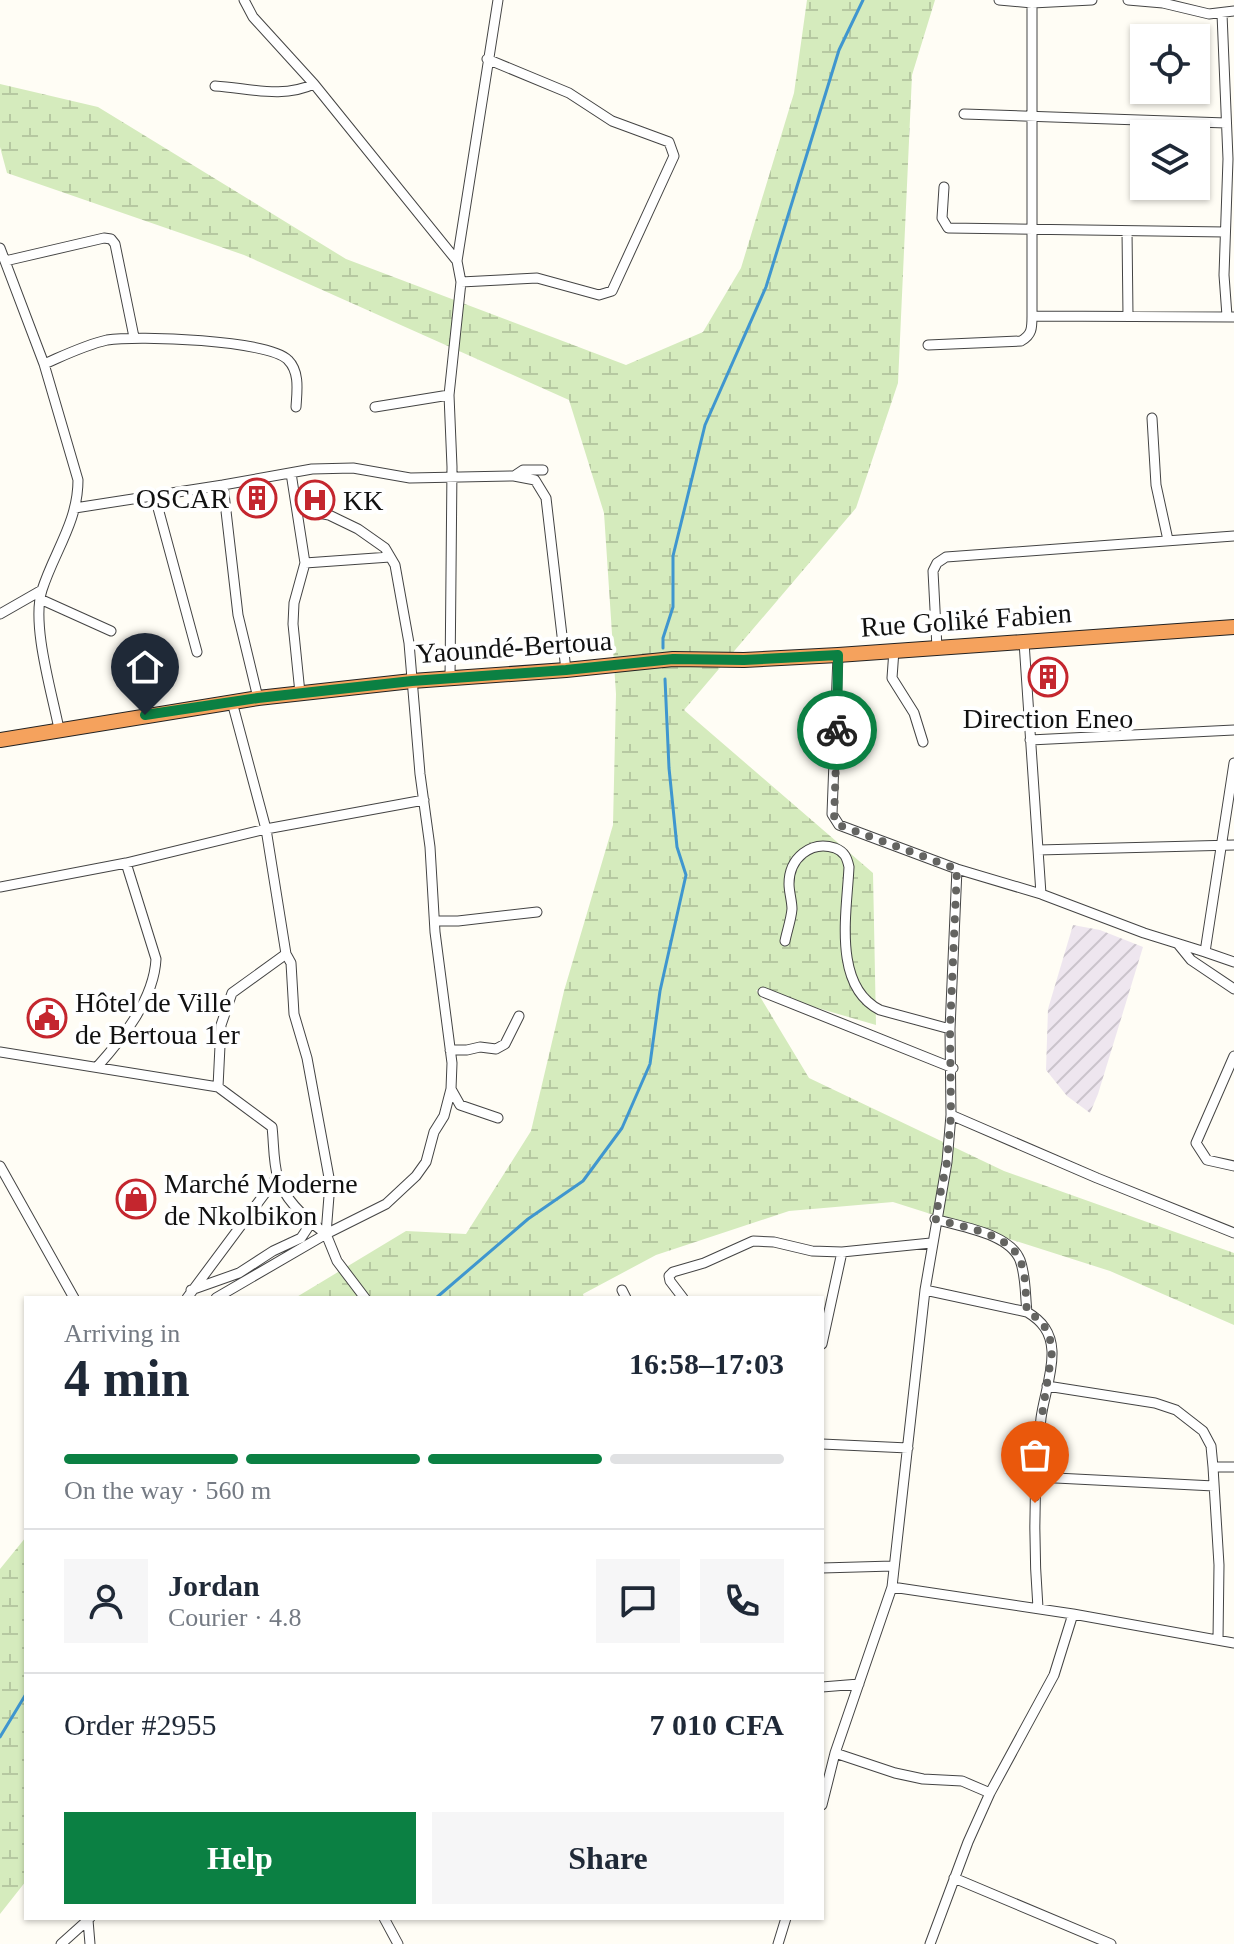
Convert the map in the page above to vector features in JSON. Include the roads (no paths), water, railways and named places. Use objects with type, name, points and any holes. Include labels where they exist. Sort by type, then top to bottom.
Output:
[{"type":"highway","name":"Rue Goliké Fabien","points":[[701,661],[838,655],[1234,627]]},
{"type":"highway","name":"Yaoundé-Bertoua","points":[[0,740],[300,693],[673,659],[701,661]]},
{"type":"street","points":[[244,0],[253,17],[314,84],[457,261]]},
{"type":"street","points":[[450,679],[449,395],[461,282],[457,261],[498,0]]},
{"type":"street","points":[[999,0],[1032,3],[1092,0]]},
{"type":"street","points":[[1128,0],[1163,3],[1209,14],[1234,11]]},
{"type":"street","points":[[928,345],[1021,341],[1029,336],[1032,329],[1032,3]]},
{"type":"street","points":[[1032,316],[1230,316],[1225,232],[1230,214],[1222,14]]},
{"type":"street","points":[[461,282],[537,278],[599,295],[612,291],[674,156],[669,142],[612,121],[569,93],[487,59]]},
{"type":"street","points":[[215,86],[281,93],[299,91],[314,84]]},
{"type":"street","points":[[964,114],[1226,123]]},
{"type":"street","points":[[944,187],[942,218],[948,228],[1225,232]]},
{"type":"street","points":[[1127,231],[1128,315]]},
{"type":"street","points":[[5,261],[104,238],[111,239],[115,244],[134,337]]},
{"type":"street","points":[[0,248],[44,364],[78,480],[75,508],[66,538],[41,594],[38,624],[59,729]]},
{"type":"street","points":[[44,364],[85,346],[134,337],[271,350],[286,357],[293,365],[297,376],[296,407]]},
{"type":"street","points":[[375,407],[449,395]]},
{"type":"street","points":[[1152,418],[1156,485],[1168,540]]},
{"type":"street","points":[[75,508],[291,473],[353,468],[410,478],[514,476],[535,480],[546,498],[566,670]]},
{"type":"street","points":[[514,476],[523,470],[543,470]]},
{"type":"street","points":[[291,473],[305,563],[294,603],[293,624],[300,693]]},
{"type":"street","points":[[223,485],[238,615],[258,698]]},
{"type":"street","points":[[155,497],[197,652]]},
{"type":"street","points":[[219,1296],[326,1234],[386,1204],[416,1176],[426,1162],[451,1089],[450,1050],[435,932],[409,643],[395,565],[385,548],[358,529],[329,515],[308,511]]},
{"type":"street","points":[[937,648],[933,571],[937,563],[946,557],[1234,536]]},
{"type":"street","points":[[305,563],[390,557]]},
{"type":"street","points":[[0,614],[41,594]]},
{"type":"street","points":[[41,594],[111,631]]},
{"type":"street","points":[[1024,642],[1041,894]]},
{"type":"street","points":[[894,650],[892,678],[914,713],[923,742]]},
{"type":"street","points":[[838,655],[834,821],[839,825],[957,869],[1041,894],[1234,962]]},
{"type":"street","points":[[232,702],[266,829],[286,954],[291,963],[294,1014],[307,1058],[330,1183],[326,1234],[337,1261],[363,1296]]},
{"type":"street","points":[[1030,740],[1234,730]]},
{"type":"street","points":[[1205,952],[1234,763]]},
{"type":"street","points":[[0,887],[126,863],[266,829],[424,800]]},
{"type":"street","points":[[785,941],[792,911],[789,880],[796,861],[810,847],[820,844],[840,850],[847,858],[849,867],[846,949],[853,979],[871,1005],[880,1010],[950,1029]]},
{"type":"street","points":[[1038,850],[1234,845]]},
{"type":"street","points":[[97,1067],[123,1039],[155,971],[156,959],[126,863]]},
{"type":"street","points":[[824,1797],[835,1753],[892,1587],[931,1243],[947,1162],[953,1068],[950,1029],[957,869]]},
{"type":"street","points":[[436,921],[537,912]]},
{"type":"street","points":[[1178,944],[1191,960],[1234,989]]},
{"type":"street","points":[[218,1087],[221,1025],[232,993],[286,954]]},
{"type":"street","points":[[763,992],[953,1068]]},
{"type":"street","points":[[450,1050],[496,1049],[505,1044],[519,1016]]},
{"type":"street","points":[[0,1052],[218,1087],[272,1127],[277,1177],[288,1197],[311,1223],[326,1234]]},
{"type":"street","points":[[1234,1056],[1196,1143],[1207,1160],[1234,1166]]},
{"type":"street","points":[[451,1089],[460,1105],[498,1118]]},
{"type":"street","points":[[951,1115],[1234,1233]]},
{"type":"street","points":[[0,1166],[73,1296]]},
{"type":"street","points":[[189,1294],[277,1177]]},
{"type":"street","points":[[935,1219],[999,1239],[1012,1248],[1020,1258],[1027,1312]]},
{"type":"street","points":[[189,1294],[239,1273],[273,1251],[301,1238],[311,1223]]},
{"type":"street","points":[[681,1296],[670,1281],[669,1276],[673,1272],[704,1263],[753,1241],[774,1242],[812,1251],[842,1252],[931,1243]]},
{"type":"street","points":[[824,1335],[842,1252]]},
{"type":"street","points":[[925,1290],[1027,1312],[1039,1319],[1049,1333],[1052,1352],[1036,1477],[1034,1565],[1038,1608]]},
{"type":"street","points":[[1047,1386],[1155,1403],[1176,1410],[1203,1431],[1211,1446],[1213,1467],[1219,1565],[1218,1639]]},
{"type":"street","points":[[824,1444],[908,1448]]},
{"type":"street","points":[[1213,1467],[1234,1467]]},
{"type":"street","points":[[1036,1477],[1214,1486]]},
{"type":"street","points":[[824,1568],[893,1566]]},
{"type":"street","points":[[892,1587],[1038,1608],[1234,1643]]},
{"type":"street","points":[[930,1944],[990,1793],[1054,1675],[1073,1614]]},
{"type":"street","points":[[824,1687],[859,1684]]},
{"type":"street","points":[[835,1753],[895,1773],[923,1779],[962,1781],[990,1793]]},
{"type":"street","points":[[954,1878],[1111,1944]]},
{"type":"street","points":[[61,1944],[88,1920]]},
{"type":"street","points":[[89,1920],[90,1944]]},
{"type":"street","points":[[385,1920],[398,1944]]},
{"type":"street","points":[[778,1944],[785,1920]]},
{"type":"waterway","points":[[663,648],[673,607],[673,556],[705,425],[766,287],[839,50],[863,0]]},
{"type":"waterway","points":[[438,1296],[528,1219],[583,1181],[622,1128],[650,1064],[660,991],[686,875],[677,847],[665,679]]},
{"type":"waterway","points":[[0,1737],[24,1697]]},
{"type":"place","name":"OSCAR","points":[[257,498]]},
{"type":"place","name":"KK","points":[[315,500]]},
{"type":"place","name":"Direction Eneo","points":[[1048,677]]},
{"type":"place","name":"Hôtel de Ville de Bertoua 1er","points":[[47,1018]]},
{"type":"place","name":"Marché Moderne de Nkolbikon","points":[[136,1199]]}]
